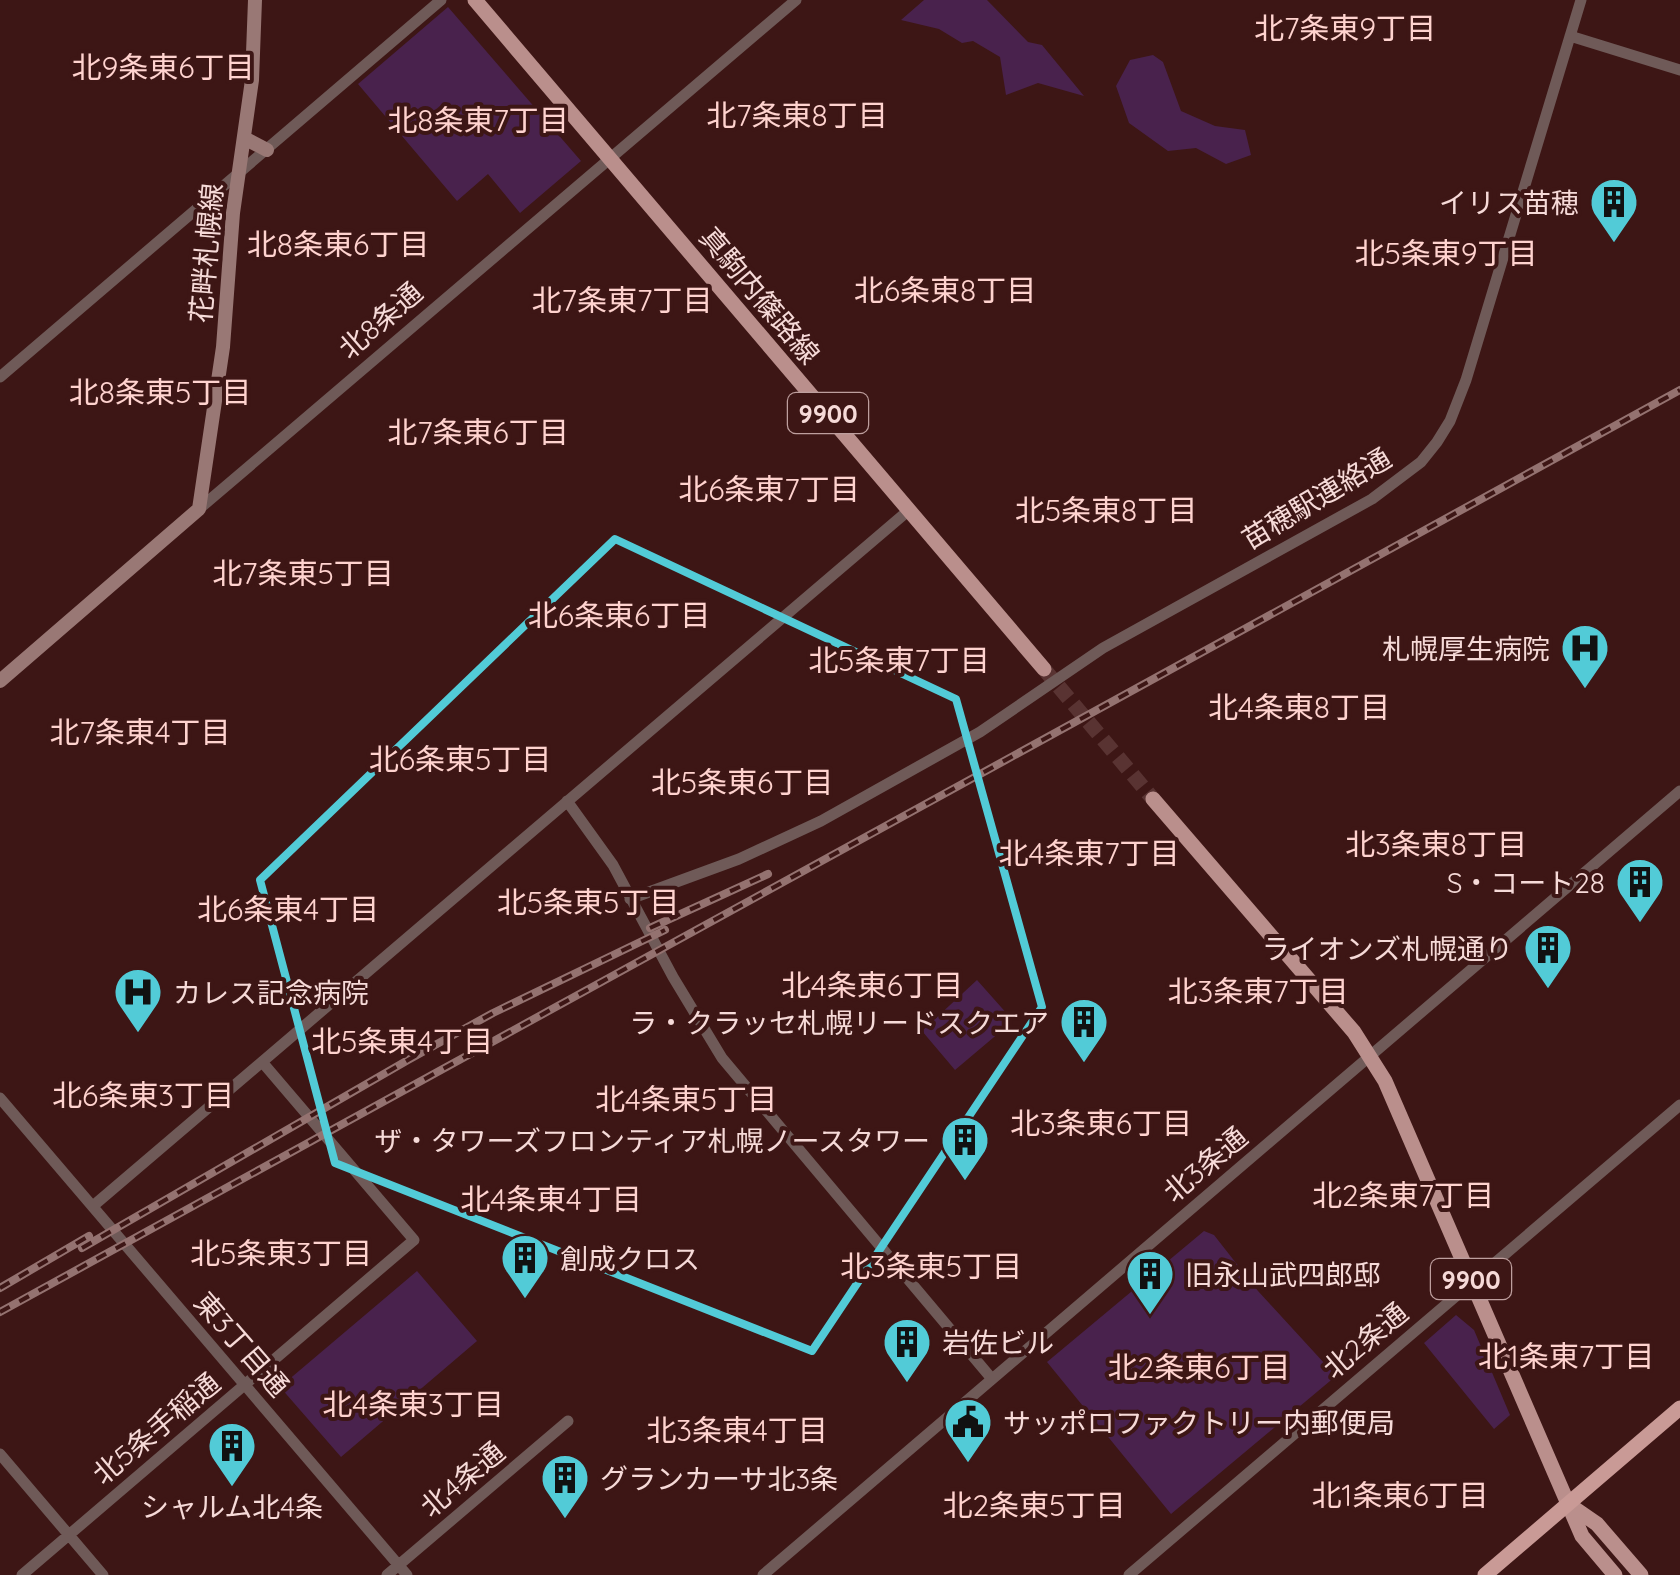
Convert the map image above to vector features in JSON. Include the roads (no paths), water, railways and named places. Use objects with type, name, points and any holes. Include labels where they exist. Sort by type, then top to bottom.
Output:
[{"type":"highway","points":[[1485,1575],[1680,1408]]},
{"type":"main road","name":"花畔札幌線","points":[[199,509],[223,347],[238,175],[256,39],[255,0]]},
{"type":"main road","name":"真駒内篠路線","points":[[476,0],[1044,668]]},
{"type":"main road","points":[[244,138],[266,150]]},
{"type":"main road","name":"北8条通","points":[[0,681],[199,509]]},
{"type":"main road","name":"9900","points":[[1153,799],[1342,1018],[1385,1081],[1568,1504]]},
{"type":"main road","points":[[1568,1504],[1582,1536],[1615,1575]]},
{"type":"main road","points":[[1568,1504],[1597,1524],[1641,1575]]},
{"type":"street","points":[[0,378],[441,0]]},
{"type":"street","name":"北8条通","points":[[199,509],[796,0]]},
{"type":"street","name":"苗穂駅連絡通","points":[[630,899],[739,860],[821,821],[980,732],[1103,648],[1372,499],[1421,462],[1450,422],[1466,380],[1581,0]]},
{"type":"street","points":[[1570,36],[1680,70]]},
{"type":"street","points":[[93,1206],[909,510]]},
{"type":"street","name":"北3条通","points":[[763,1575],[1680,791]]},
{"type":"street","points":[[568,801],[613,865],[722,1058],[992,1379]]},
{"type":"street","name":"北5条手稲通","points":[[22,1575],[414,1240],[263,1063]]},
{"type":"street","name":"東3丁目通","points":[[0,1098],[403,1570]]},
{"type":"street","name":"北2条通","points":[[1129,1575],[1680,1104]]},
{"type":"street","name":"北4条通","points":[[388,1575],[403,1570],[568,1421]]},
{"type":"street","points":[[0,1454],[103,1575]]},
{"type":"tunnel","points":[[1044,669],[1153,799]]},
{"type":"railway","points":[[0,1312],[1680,390]]},
{"type":"railway","points":[[650,928],[768,874]]},
{"type":"railway","points":[[82,1248],[493,1013],[665,930]]},
{"type":"railway","points":[[0,1288],[89,1236]]},
{"type":"place","name":"イリス苗穂","points":[[1614,244]]},
{"type":"place","name":"札幌厚生病院","points":[[1585,690]]},
{"type":"place","name":"S・コート28","points":[[1640,924]]},
{"type":"place","name":"ライオンズ札幌通り","points":[[1548,990]]},
{"type":"place","name":"カレス記念病院","points":[[138,1034]]},
{"type":"place","name":"ラ・クラッセ札幌リードスクエア","points":[[1084,1064]]},
{"type":"place","name":"ザ・タワーズフロンティア札幌ノースタワー","points":[[965,1182]]},
{"type":"place","name":"創成クロス","points":[[525,1300]]},
{"type":"place","name":"旧永山武四郎邸","points":[[1150,1316]]},
{"type":"place","name":"岩佐ビル","points":[[907,1384]]},
{"type":"place","name":"サッポロファクトリー内郵便局","points":[[968,1464]]},
{"type":"place","name":"シャルム北4条","points":[[232,1488]]},
{"type":"place","name":"グランカーサ北3条","points":[[565,1520]]},
{"type":"district","name":"北7条東9丁目","points":[[1345,28]]},
{"type":"district","name":"北9条東6丁目","points":[[163,67]]},
{"type":"district","name":"北7条東8丁目","points":[[797,115]]},
{"type":"district","name":"北8条東7丁目","points":[[478,120]]},
{"type":"district","name":"北8条東6丁目","points":[[338,244]]},
{"type":"district","name":"北5条東9丁目","points":[[1446,253]]},
{"type":"district","name":"北6条東8丁目","points":[[945,290]]},
{"type":"district","name":"北7条東7丁目","points":[[622,300]]},
{"type":"district","name":"北8条東5丁目","points":[[160,392]]},
{"type":"district","name":"北7条東6丁目","points":[[478,432]]},
{"type":"district","name":"北6条東7丁目","points":[[769,489]]},
{"type":"district","name":"北5条東8丁目","points":[[1106,510]]},
{"type":"district","name":"北7条東5丁目","points":[[303,573]]},
{"type":"district","name":"北6条東6丁目","points":[[619,615]]},
{"type":"district","name":"北5条東7丁目","points":[[899,660]]},
{"type":"district","name":"北4条東8丁目","points":[[1299,707]]},
{"type":"district","name":"北7条東4丁目","points":[[140,732]]},
{"type":"district","name":"北6条東5丁目","points":[[460,759]]},
{"type":"district","name":"北5条東6丁目","points":[[742,782]]},
{"type":"district","name":"北3条東8丁目","points":[[1436,844]]},
{"type":"district","name":"北4条東7丁目","points":[[1089,853]]},
{"type":"district","name":"北5条東5丁目","points":[[588,902]]},
{"type":"district","name":"北6条東4丁目","points":[[288,909]]},
{"type":"district","name":"北4条東6丁目","points":[[872,985]]},
{"type":"district","name":"北3条東7丁目","points":[[1258,991]]},
{"type":"district","name":"北5条東4丁目","points":[[402,1041]]},
{"type":"district","name":"北6条東3丁目","points":[[143,1095]]},
{"type":"district","name":"北4条東5丁目","points":[[686,1099]]},
{"type":"district","name":"北3条東6丁目","points":[[1101,1123]]},
{"type":"district","name":"北2条東7丁目","points":[[1403,1195]]},
{"type":"district","name":"北4条東4丁目","points":[[551,1199]]},
{"type":"district","name":"北5条東3丁目","points":[[281,1253]]},
{"type":"district","name":"北3条東5丁目","points":[[931,1266]]},
{"type":"district","name":"北1条東7丁目","points":[[1566,1356]]},
{"type":"district","name":"北2条東6丁目","points":[[1199,1367]]},
{"type":"district","name":"北4条東3丁目","points":[[413,1404]]},
{"type":"district","name":"北3条東4丁目","points":[[737,1430]]},
{"type":"district","name":"北1条東6丁目","points":[[1400,1495]]},
{"type":"district","name":"北2条東5丁目","points":[[1034,1505]]}]
